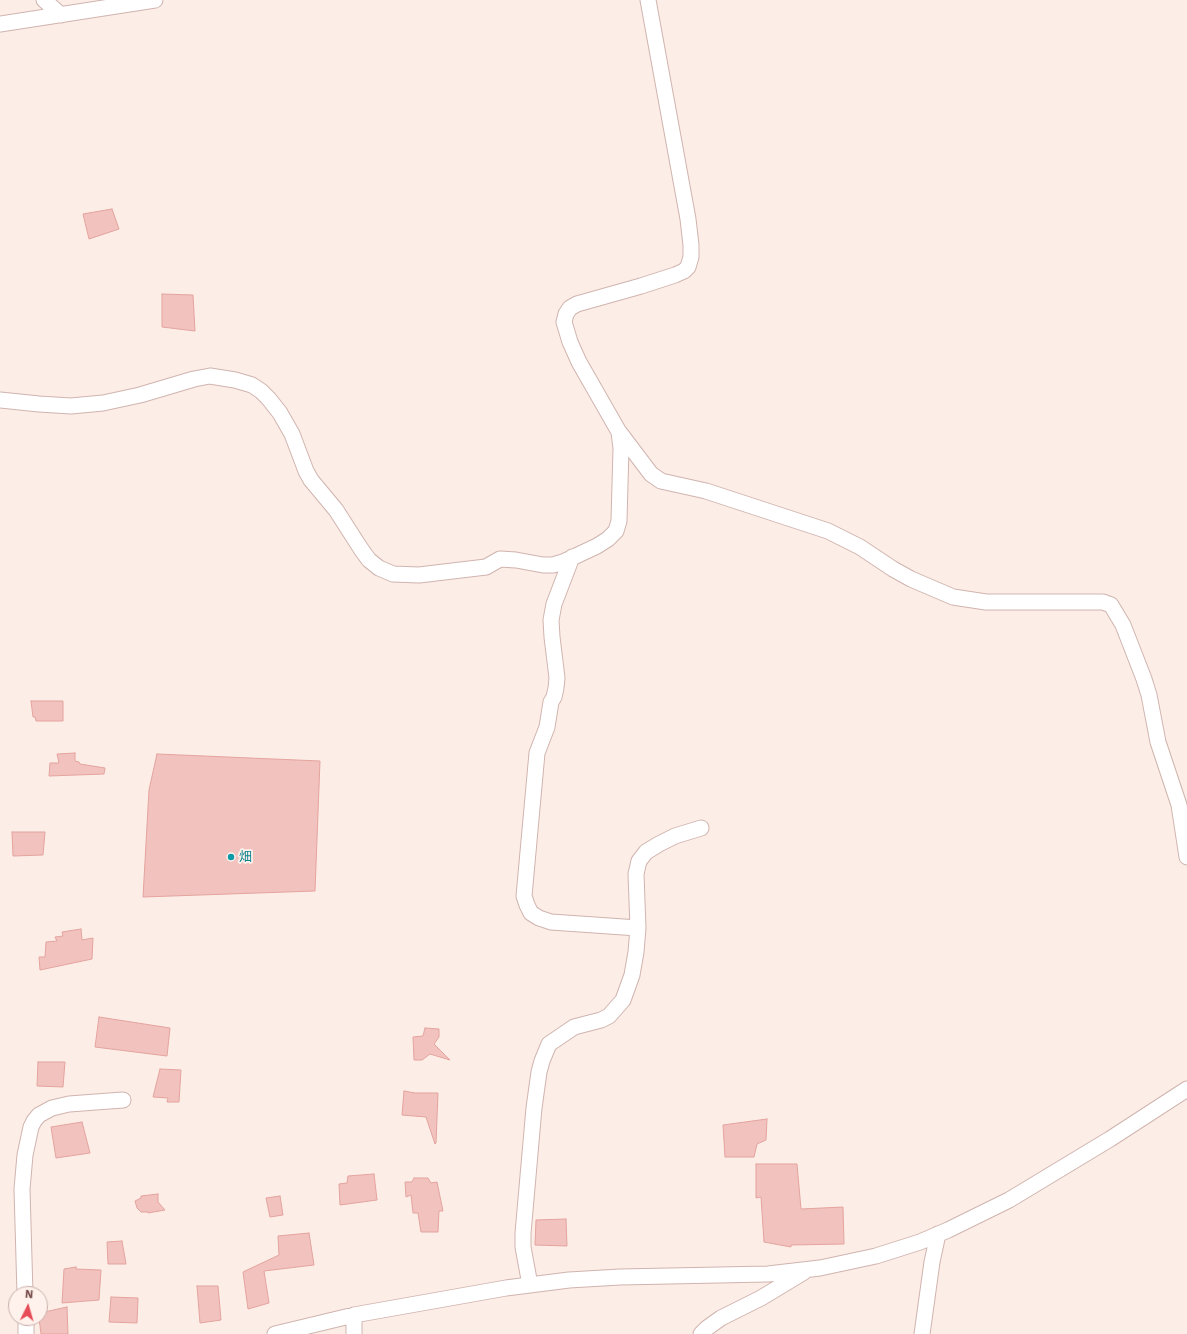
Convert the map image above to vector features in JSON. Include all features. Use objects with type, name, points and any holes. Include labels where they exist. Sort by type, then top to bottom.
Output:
[{"type":"street","points":[[44,0],[61,15]]},
{"type":"street","points":[[0,24],[155,0]]},
{"type":"street","points":[[648,0],[688,219],[691,245],[690,263],[684,271],[665,279],[577,304],[570,308],[566,314],[564,322],[566,332],[579,362],[619,432],[651,474],[661,481],[706,491],[828,531],[860,547],[911,579],[953,597],[986,602],[1103,602],[1111,605],[1124,629],[1144,679],[1158,742],[1179,805],[1187,857]]},
{"type":"street","points":[[0,400],[71,406],[103,403],[160,390],[204,377],[218,377],[252,385],[269,399],[280,413],[292,434],[311,480],[336,510],[369,560],[379,568],[393,574],[419,574],[486,567],[500,559],[553,565],[563,562],[597,546],[608,539],[616,531],[619,515],[621,448],[619,432]]},
{"type":"street","points":[[572,558],[554,604],[551,620],[557,678],[547,726],[537,753],[524,896],[531,913],[539,918],[551,922],[638,928]]},
{"type":"street","points":[[530,1284],[523,1247],[523,1233],[534,1108],[542,1061],[549,1044],[574,1027],[601,1020],[609,1016],[623,1000],[632,975],[638,928],[636,874],[639,861],[646,852],[659,844],[675,836],[701,828]]},
{"type":"street","points":[[275,1334],[354,1315],[530,1284],[620,1277],[761,1274],[808,1270],[876,1256],[914,1244],[938,1234],[1009,1200],[1110,1139],[1187,1089]]},
{"type":"street","points":[[25,1286],[22,1202],[23,1171],[31,1126],[40,1115],[52,1108],[75,1103],[123,1100]]},
{"type":"street","points":[[922,1334],[932,1262],[938,1234]]},
{"type":"street","points":[[702,1334],[721,1318],[761,1298],[808,1270]]},
{"type":"street","points":[[354,1315],[354,1334]]},
{"type":"building","points":[[112,209],[119,229],[89,239],[83,214]]},
{"type":"building","points":[[162,294],[193,295],[195,331],[162,327]]},
{"type":"building","points":[[31,701],[63,701],[63,721],[36,721],[35,717],[33,717]]},
{"type":"building","points":[[75,753],[75,761],[79,762],[80,764],[105,768],[104,774],[49,776],[50,763],[59,763],[57,754]]},
{"type":"building","name":"畑","points":[[157,754],[320,761],[315,891],[143,897],[149,790]]},
{"type":"building","points":[[12,832],[45,832],[43,855],[13,856]]},
{"type":"building","points":[[81,929],[82,940],[93,938],[92,959],[40,970],[39,957],[45,957],[46,942],[57,941],[55,937],[63,936],[62,932]]},
{"type":"building","points":[[99,1017],[170,1028],[167,1056],[95,1047]]},
{"type":"building","points":[[425,1028],[439,1029],[439,1037],[434,1044],[450,1060],[430,1054],[422,1060],[414,1060],[413,1037],[423,1036]]},
{"type":"building","points":[[38,1062],[65,1062],[63,1087],[37,1086]]},
{"type":"building","points":[[160,1069],[181,1070],[179,1102],[167,1102],[168,1098],[153,1097]]},
{"type":"building","points":[[404,1091],[415,1093],[438,1093],[435,1144],[426,1117],[402,1115]]},
{"type":"building","points":[[767,1119],[766,1140],[757,1144],[754,1157],[725,1157],[723,1125]]},
{"type":"building","points":[[82,1122],[90,1153],[56,1158],[51,1127]]},
{"type":"building","points":[[756,1164],[797,1164],[801,1209],[843,1207],[844,1244],[791,1245],[791,1247],[764,1242],[761,1197],[756,1198]]},
{"type":"building","points":[[374,1174],[377,1200],[340,1205],[339,1184],[347,1183],[348,1176]]},
{"type":"building","points":[[414,1178],[428,1178],[431,1183],[437,1182],[443,1211],[439,1211],[438,1232],[421,1232],[418,1213],[413,1213],[411,1195],[406,1197],[405,1182],[412,1182]]},
{"type":"building","points":[[158,1194],[158,1202],[165,1210],[148,1213],[141,1212],[137,1208],[135,1201],[141,1198],[141,1196]]},
{"type":"building","points":[[280,1196],[283,1215],[270,1217],[266,1198]]},
{"type":"building","points":[[566,1219],[567,1246],[535,1245],[536,1220]]},
{"type":"building","points":[[309,1233],[314,1265],[264,1271],[269,1303],[248,1309],[243,1272],[279,1255],[278,1236]]},
{"type":"building","points":[[122,1241],[126,1264],[108,1264],[107,1242]]},
{"type":"building","points":[[76,1267],[76,1269],[101,1270],[99,1300],[62,1303],[64,1269]]},
{"type":"building","points":[[197,1286],[218,1286],[221,1320],[200,1323]]},
{"type":"building","points":[[111,1297],[138,1298],[137,1323],[109,1322]]},
{"type":"building","points":[[67,1307],[68,1334],[41,1334],[40,1326],[48,1326],[48,1311]]},
{"type":"place","name":"畑","points":[[231,857]]}]
